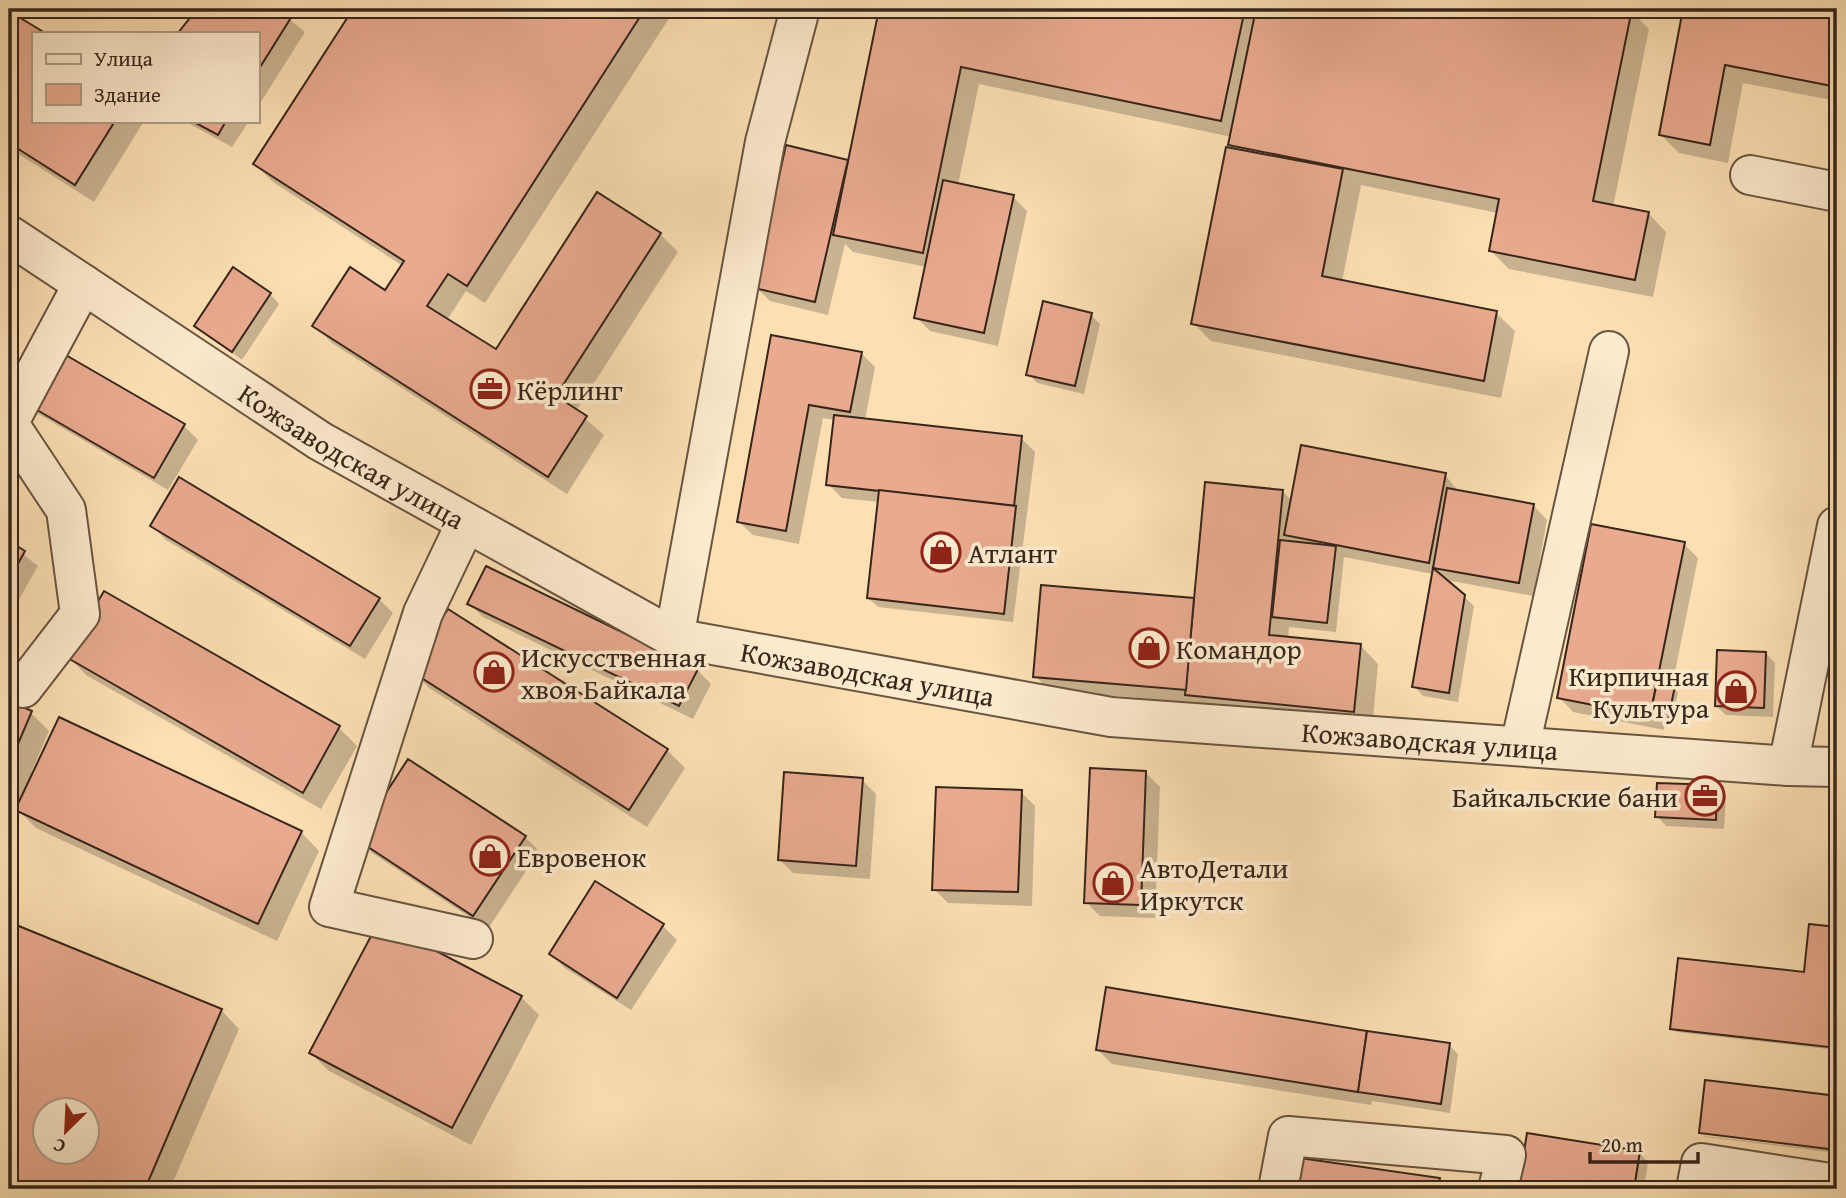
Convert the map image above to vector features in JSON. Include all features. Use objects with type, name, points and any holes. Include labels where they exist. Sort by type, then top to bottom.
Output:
[{"type":"lane","points":[[674,638],[765,142],[800,9]]},
{"type":"lane","points":[[1750,175],[1837,192]]},
{"type":"lane","name":"Кожзаводская улица","points":[[9,235],[320,441],[674,638],[1111,718],[1788,766],[1837,767]]},
{"type":"lane","points":[[23,688],[80,614],[66,510],[9,423],[83,284]]},
{"type":"lane","points":[[1520,746],[1609,351]]},
{"type":"lane","points":[[466,523],[423,613],[328,907],[473,939]]},
{"type":"lane","points":[[1788,766],[1837,526]]},
{"type":"lane","points":[[1278,1189],[1288,1136],[1506,1155],[1498,1189]]},
{"type":"lane","points":[[1696,1189],[1701,1163],[1837,1184]]},
{"type":"building","points":[[197,9],[280,9],[292,16],[259,69],[259,32],[179,32]]},
{"type":"building","points":[[353,9],[645,9],[467,286],[448,274],[427,306],[496,349],[597,192],[661,233],[556,396],[587,416],[548,477],[312,326],[350,267],[385,290],[404,261],[253,164]]},
{"type":"building","points":[[879,9],[1245,9],[1221,121],[961,67],[923,253],[833,235]]},
{"type":"building","points":[[1256,9],[1632,9],[1593,201],[1649,212],[1635,280],[1489,251],[1499,199],[1228,145]]},
{"type":"building","points":[[1683,9],[1784,9],[1837,19],[1837,87],[1725,65],[1710,145],[1659,135]]},
{"type":"building","points":[[9,11],[43,32],[32,32],[32,122],[114,122],[75,185],[9,143]]},
{"type":"building","points":[[194,122],[225,122],[218,135]]},
{"type":"building","points":[[786,145],[848,160],[815,302],[754,288]]},
{"type":"building","points":[[1226,147],[1343,169],[1322,276],[1497,311],[1484,381],[1191,324]]},
{"type":"building","points":[[943,180],[1014,195],[984,333],[914,318]]},
{"type":"building","points":[[233,267],[271,293],[232,352],[194,326]]},
{"type":"building","points":[[1043,301],[1092,313],[1075,386],[1026,375]]},
{"type":"building","points":[[771,335],[862,352],[850,412],[809,405],[786,531],[737,522]]},
{"type":"building","points":[[45,343],[185,424],[154,478],[13,396]]},
{"type":"building","points":[[834,415],[1022,436],[1014,506],[826,485]]},
{"type":"building","points":[[1301,445],[1446,473],[1429,563],[1284,535]]},
{"type":"building","points":[[179,477],[380,598],[350,646],[150,526]]},
{"type":"building","points":[[1205,482],[1283,490],[1269,635],[1361,644],[1354,712],[1185,695]]},
{"type":"building","points":[[1447,488],[1534,504],[1519,583],[1433,568]]},
{"type":"building","name":"Атлант","points":[[879,490],[1016,506],[1004,614],[867,598]]},
{"type":"building","points":[[1591,524],[1685,542],[1650,716],[1557,698]]},
{"type":"building","points":[[1280,540],[1336,546],[1327,623],[1272,617]]},
{"type":"building","points":[[9,541],[25,551],[9,580]]},
{"type":"building","points":[[486,566],[698,669],[679,706],[467,604]]},
{"type":"building","points":[[1433,568],[1465,595],[1449,693],[1412,687]]},
{"type":"building","points":[[1041,585],[1194,598],[1186,690],[1033,677]]},
{"type":"building","points":[[104,591],[340,726],[303,793],[66,657]]},
{"type":"building","points":[[448,609],[668,749],[629,810],[409,670]]},
{"type":"building","points":[[1717,650],[1766,652],[1764,708],[1715,706]]},
{"type":"building","points":[[1657,682],[1675,686],[1668,720],[1650,716]]},
{"type":"building","points":[[9,701],[32,711],[9,765]]},
{"type":"building","points":[[59,717],[302,831],[258,924],[15,810]]},
{"type":"building","points":[[408,759],[526,836],[473,916],[356,839]]},
{"type":"building","points":[[1090,768],[1146,771],[1141,905],[1084,903]]},
{"type":"building","points":[[784,772],[863,778],[856,866],[778,860]]},
{"type":"building","points":[[1657,783],[1717,785],[1716,820],[1655,817]]},
{"type":"building","points":[[936,787],[1022,790],[1018,892],[932,890]]},
{"type":"building","points":[[595,881],[664,924],[617,998],[549,954]]},
{"type":"building","points":[[379,921],[522,996],[452,1128],[309,1053]]},
{"type":"building","points":[[9,922],[222,1009],[145,1189],[9,1189]]},
{"type":"building","points":[[1809,924],[1837,927],[1837,1048],[1670,1029],[1678,958],[1804,972]]},
{"type":"building","points":[[1106,987],[1367,1031],[1358,1092],[1096,1050]]},
{"type":"building","points":[[1367,1031],[1450,1043],[1441,1104],[1358,1092]]},
{"type":"building","points":[[1705,1080],[1837,1096],[1837,1150],[1699,1133]]},
{"type":"building","points":[[1527,1133],[1640,1151],[1634,1189],[1518,1189]]},
{"type":"building","points":[[1300,1158],[1440,1178],[1438,1189],[1295,1189]]},
{"type":"place","name":"Кёрлинг","points":[[490,389]]},
{"type":"place","name":"Атлант","points":[[941,552]]},
{"type":"place","name":"Командор","points":[[1149,648]]},
{"type":"place","name":"Искусственная хвоя Байкала","points":[[494,672]]},
{"type":"place","name":"Кирпичная Культура","points":[[1736,691]]},
{"type":"place","name":"Байкальские бани","points":[[1705,796]]},
{"type":"place","name":"Евровенок","points":[[490,856]]},
{"type":"place","name":"АвтоДетали Иркутск","points":[[1113,883]]}]
